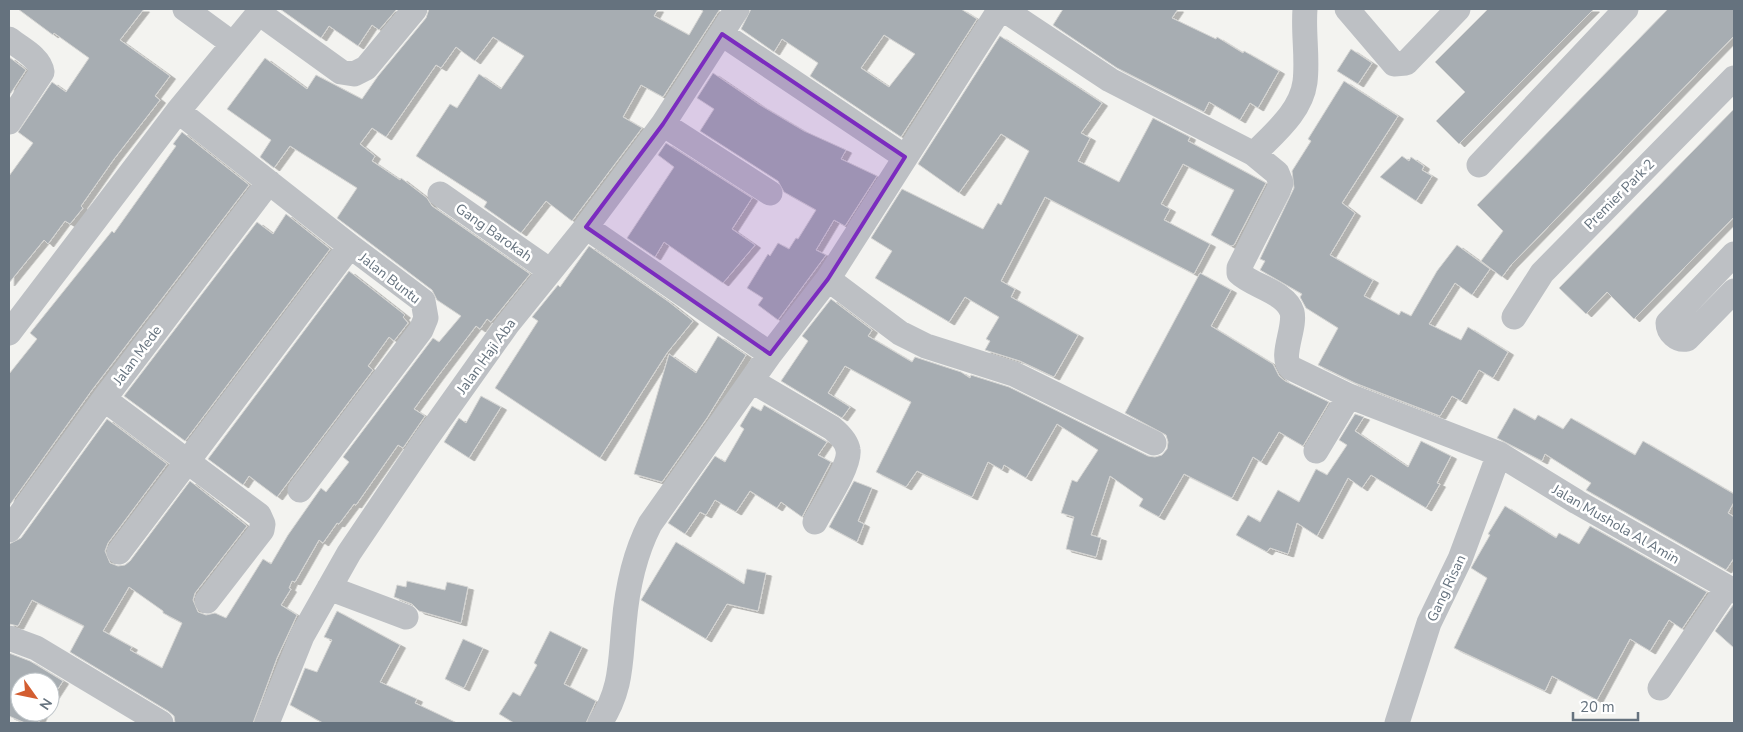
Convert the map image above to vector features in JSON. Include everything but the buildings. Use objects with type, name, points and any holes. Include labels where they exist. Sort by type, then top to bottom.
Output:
[{"type":"street","points":[[185,9],[233,44]]},
{"type":"street","points":[[9,331],[178,110],[260,11],[342,72],[354,74],[366,68],[415,9]]},
{"type":"street","points":[[600,723],[613,701],[618,685],[622,666],[624,624],[632,567],[639,545],[650,524],[775,348],[828,279],[1001,9],[1037,18],[1110,80],[1254,154],[1292,114],[1300,97],[1305,82],[1305,9]]},
{"type":"street","points":[[1347,9],[1394,64],[1400,65],[1406,63],[1458,9]]},
{"type":"street","points":[[1479,165],[1626,9]]},
{"type":"street","points":[[726,18],[906,157]]},
{"type":"street","name":"Jalan Haji Aba","points":[[267,723],[302,636],[349,553],[426,439],[549,270],[586,227],[620,178],[663,124],[726,18]]},
{"type":"street","points":[[9,39],[36,60],[41,66],[42,72],[9,122]]},
{"type":"street","name":"Premier Park 2","points":[[1514,317],[1542,273],[1734,78]]},
{"type":"street","name":"Jalan Buntu","points":[[178,110],[350,246],[423,301],[426,318],[421,330],[300,490]]},
{"type":"street","points":[[663,124],[770,193]]},
{"type":"street","name":"Jalan Mushola Al Amin","points":[[1254,154],[1277,173],[1281,182],[1239,268],[1239,273],[1248,280],[1266,288],[1288,305],[1292,312],[1290,342],[1286,356],[1288,364],[1349,396],[1499,454],[1730,590]]},
{"type":"street","name":"Jalan Mede","points":[[9,530],[104,399],[269,182]]},
{"type":"street","name":"Gang Barokah","points":[[440,194],[549,270]]},
{"type":"street","points":[[586,227],[775,348]]},
{"type":"street","points":[[119,552],[350,246]]},
{"type":"street","points":[[1734,254],[1668,323],[1668,326],[1679,339],[1687,339],[1734,290]]},
{"type":"street","points":[[828,279],[900,333],[926,346],[1014,374],[1154,443]]},
{"type":"street","points":[[749,319],[775,348]]},
{"type":"street","points":[[752,380],[832,428],[838,433],[848,449],[846,463],[815,522]]},
{"type":"street","points":[[1316,451],[1349,396]]},
{"type":"street","points":[[104,399],[259,515],[263,524],[262,530],[207,600]]},
{"type":"street","name":"Gang Risan","points":[[1397,723],[1429,623],[1460,560],[1499,454]]},
{"type":"street","points":[[329,588],[406,617]]},
{"type":"street","points":[[1660,688],[1730,590]]},
{"type":"street","points":[[9,638],[36,648],[161,723]]},
{"type":"highlighted area","points":[[722,34],[905,157],[828,279],[770,354],[586,227],[663,124]]}]
